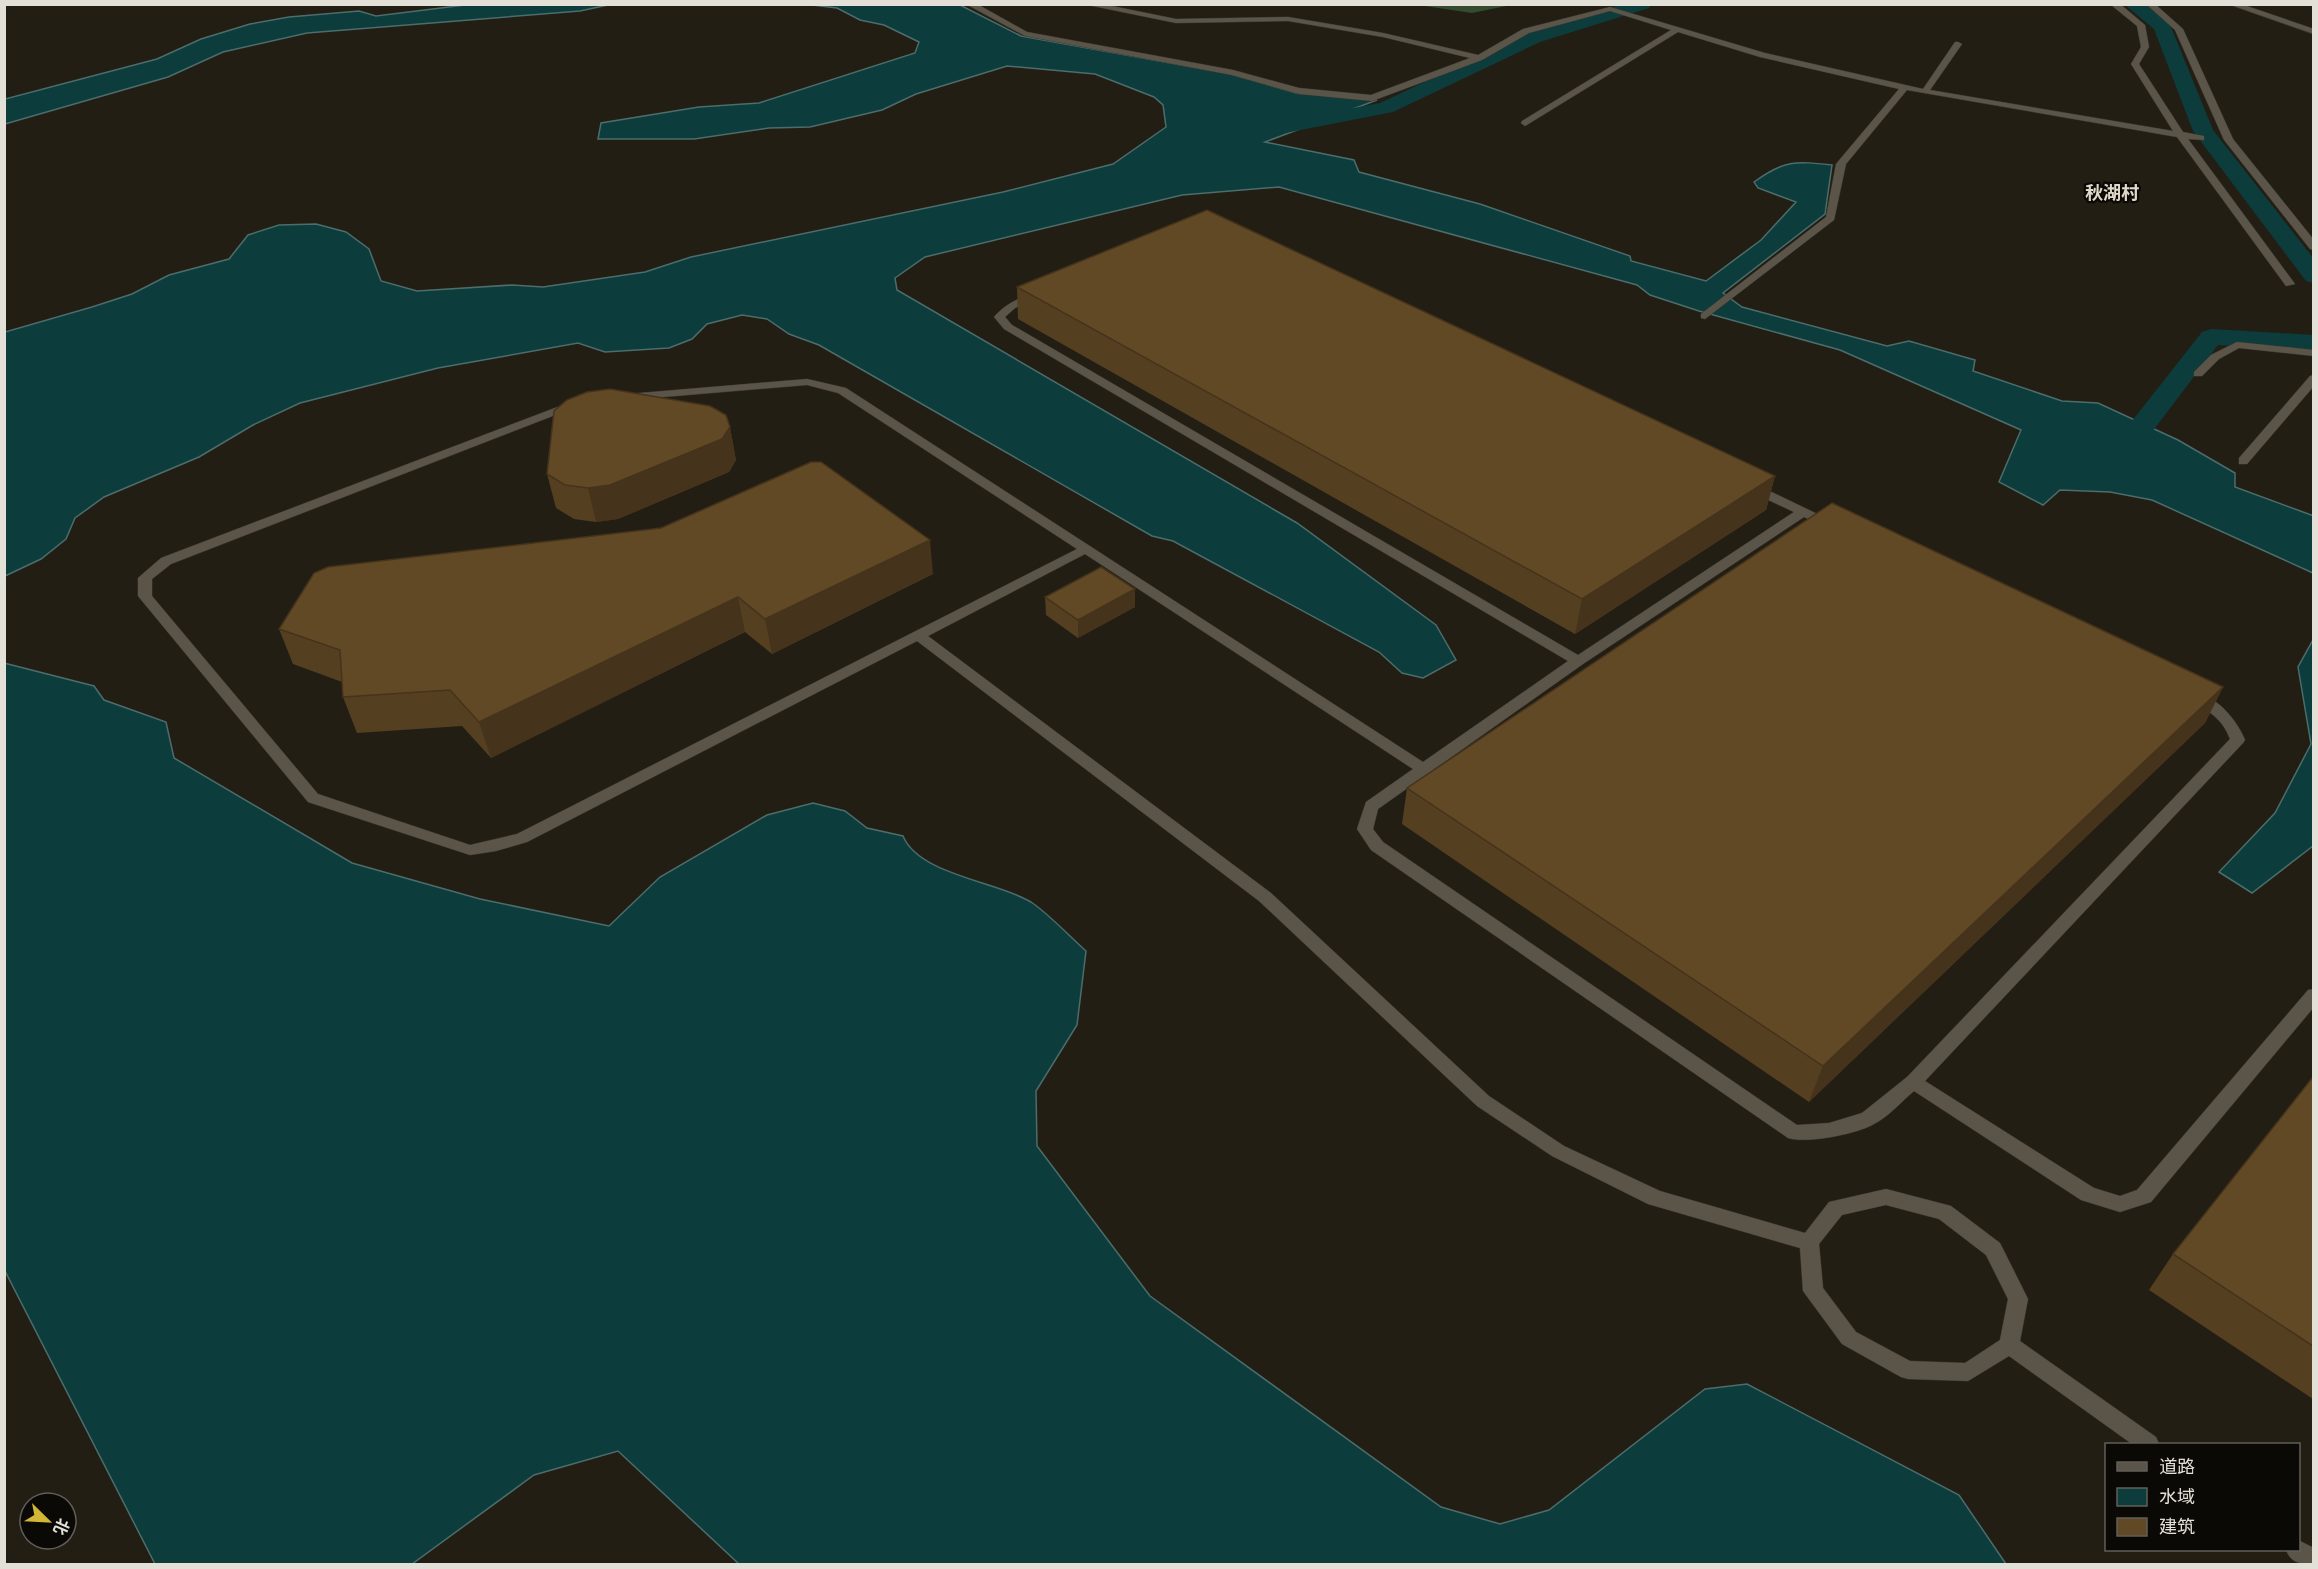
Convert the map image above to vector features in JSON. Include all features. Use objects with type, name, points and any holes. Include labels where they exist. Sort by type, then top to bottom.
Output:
[{"type":"street","points":[[970,4],[1025,34],[1233,73],[1299,91],[1372,98],[1479,58],[1526,31],[1610,7],[1630,17],[1763,55],[1925,92],[2201,138]]},
{"type":"street","points":[[1087,4],[1176,21],[1288,19],[1383,35],[1479,58]]},
{"type":"street","points":[[2114,4],[2142,25],[2145,47],[2135,64],[2180,134],[2290,284]]},
{"type":"street","points":[[2150,4],[2179,29],[2229,140],[2313,248]]},
{"type":"street","points":[[2232,4],[2313,32]]},
{"type":"street","points":[[1525,123],[1676,30]]},
{"type":"street","points":[[1925,92],[1958,44]]},
{"type":"street","points":[[1705,316],[1734,296],[1831,218],[1841,164],[1905,87]]},
{"type":"street","points":[[1053,289],[1011,306],[999,317],[1008,327],[1578,661]]},
{"type":"street","points":[[2198,374],[2215,357],[2237,345],[2313,353]]},
{"type":"street","points":[[2243,461],[2313,378]]},
{"type":"street","points":[[613,398],[807,382],[842,390],[1423,769]]},
{"type":"street","points":[[590,400],[549,412],[166,561],[145,578],[145,596],[313,798],[470,850],[496,846],[522,838],[1086,549]]},
{"type":"street","points":[[1738,481],[1846,532]]},
{"type":"street","points":[[1803,512],[1578,661],[1371,806],[1365,829],[1377,846],[1794,1133],[1829,1130],[1868,1119],[1913,1082],[2238,740],[2232,722],[2212,706],[2180,691]]},
{"type":"street","points":[[918,635],[1264,897],[1483,1101],[1558,1151],[1655,1198],[1809,1242]]},
{"type":"street","points":[[1913,1082],[2088,1194],[2120,1204],[2144,1196],[2313,996]]},
{"type":"street","points":[[1886,1197],[1944,1212],[1993,1249],[2018,1299],[2009,1345],[1968,1372],[1908,1370],[1850,1338],[1813,1291],[1809,1242],[1836,1208],[1886,1197]]},
{"type":"street","points":[[2009,1345],[2149,1443]]},
{"type":"street","points":[[2298,1551],[2313,1561]]},
{"type":"green space","points":[[1418,5],[1511,5],[1472,13]]},
{"type":"water","points":[[804,4],[960,5],[1021,36],[1231,74],[1296,93],[1377,100],[1265,142],[1354,160],[1359,172],[1480,204],[1630,256],[1631,261],[1706,281],[1761,240],[1796,202],[1758,188],[1754,182],[1790,164],[1832,165],[1825,214],[1723,293],[1742,307],[1887,346],[1909,341],[1975,360],[1973,371],[2062,401],[2098,403],[2178,440],[2235,473],[2235,487],[2314,516],[2313,573],[2152,500],[2110,492],[2060,490],[2043,505],[1999,482],[2021,430],[1840,350],[1699,311],[1650,295],[1637,285],[1279,187],[1182,195],[925,257],[895,278],[897,290],[1297,523],[1436,625],[1456,660],[1423,678],[1402,673],[1379,652],[1173,541],[1152,536],[819,345],[789,334],[767,319],[742,315],[707,324],[692,339],[669,348],[605,352],[578,343],[438,368],[300,403],[253,425],[199,457],[104,497],[75,518],[66,539],[41,559],[5,576],[5,332],[132,294],[169,275],[229,259],[248,235],[279,225],[316,224],[346,232],[369,249],[381,281],[417,291],[512,285],[543,287],[645,272],[691,257],[1003,192],[1113,164],[1166,127],[1163,105],[1154,97],[1095,74],[1007,66],[916,94],[882,110],[810,127],[769,128],[694,139],[598,139],[601,123],[699,107],[759,103],[915,53],[919,42],[884,25],[860,20],[837,8]]},
{"type":"water","points":[[465,5],[608,5],[580,11],[307,33],[223,52],[168,77],[5,124],[5,99],[157,59],[201,39],[250,24],[289,17],[359,11],[376,16]]},
{"type":"water","points":[[2313,640],[2313,846],[2252,893],[2219,872],[2275,813],[2311,744],[2298,667]]},
{"type":"water","points":[[4,663],[94,686],[104,700],[166,722],[174,758],[352,863],[480,899],[609,926],[660,877],[767,815],[813,803],[845,811],[867,828],[903,836],[912,849],[925,860],[942,869],[1031,902],[1086,951],[1077,1025],[1036,1091],[1037,1146],[1150,1296],[1441,1507],[1500,1524],[1549,1510],[1705,1389],[1747,1384],[1959,1495],[2006,1564],[739,1564],[618,1451],[534,1475],[412,1564],[155,1564],[5,1271]]},
{"type":"building","points":[[1207,210],[1775,476],[1582,599],[1017,287]]},
{"type":"building","points":[[610,389],[710,406],[726,415],[730,427],[722,439],[610,485],[588,488],[565,485],[547,474],[554,411],[567,400],[587,392]]},
{"type":"building","points":[[811,462],[821,462],[930,540],[765,619],[738,597],[479,722],[450,690],[343,697],[340,650],[279,629],[314,573],[328,567],[661,528]]},
{"type":"building","points":[[1832,503],[2223,687],[1823,1066],[1407,788]]},
{"type":"building","points":[[1101,567],[1135,589],[1078,620],[1045,597]]},
{"type":"building","points":[[2313,1077],[2313,1346],[2173,1254]]},
{"type":"waterway","points":[[1275,129],[1386,108],[1533,38],[1643,4]]},
{"type":"waterway","points":[[2133,4],[2162,26],[2203,131],[2314,276]]},
{"type":"waterway","points":[[2120,455],[2211,337],[2314,343]]},
{"type":"district","name":"秋湖村","points":[[2112,193]]}]
